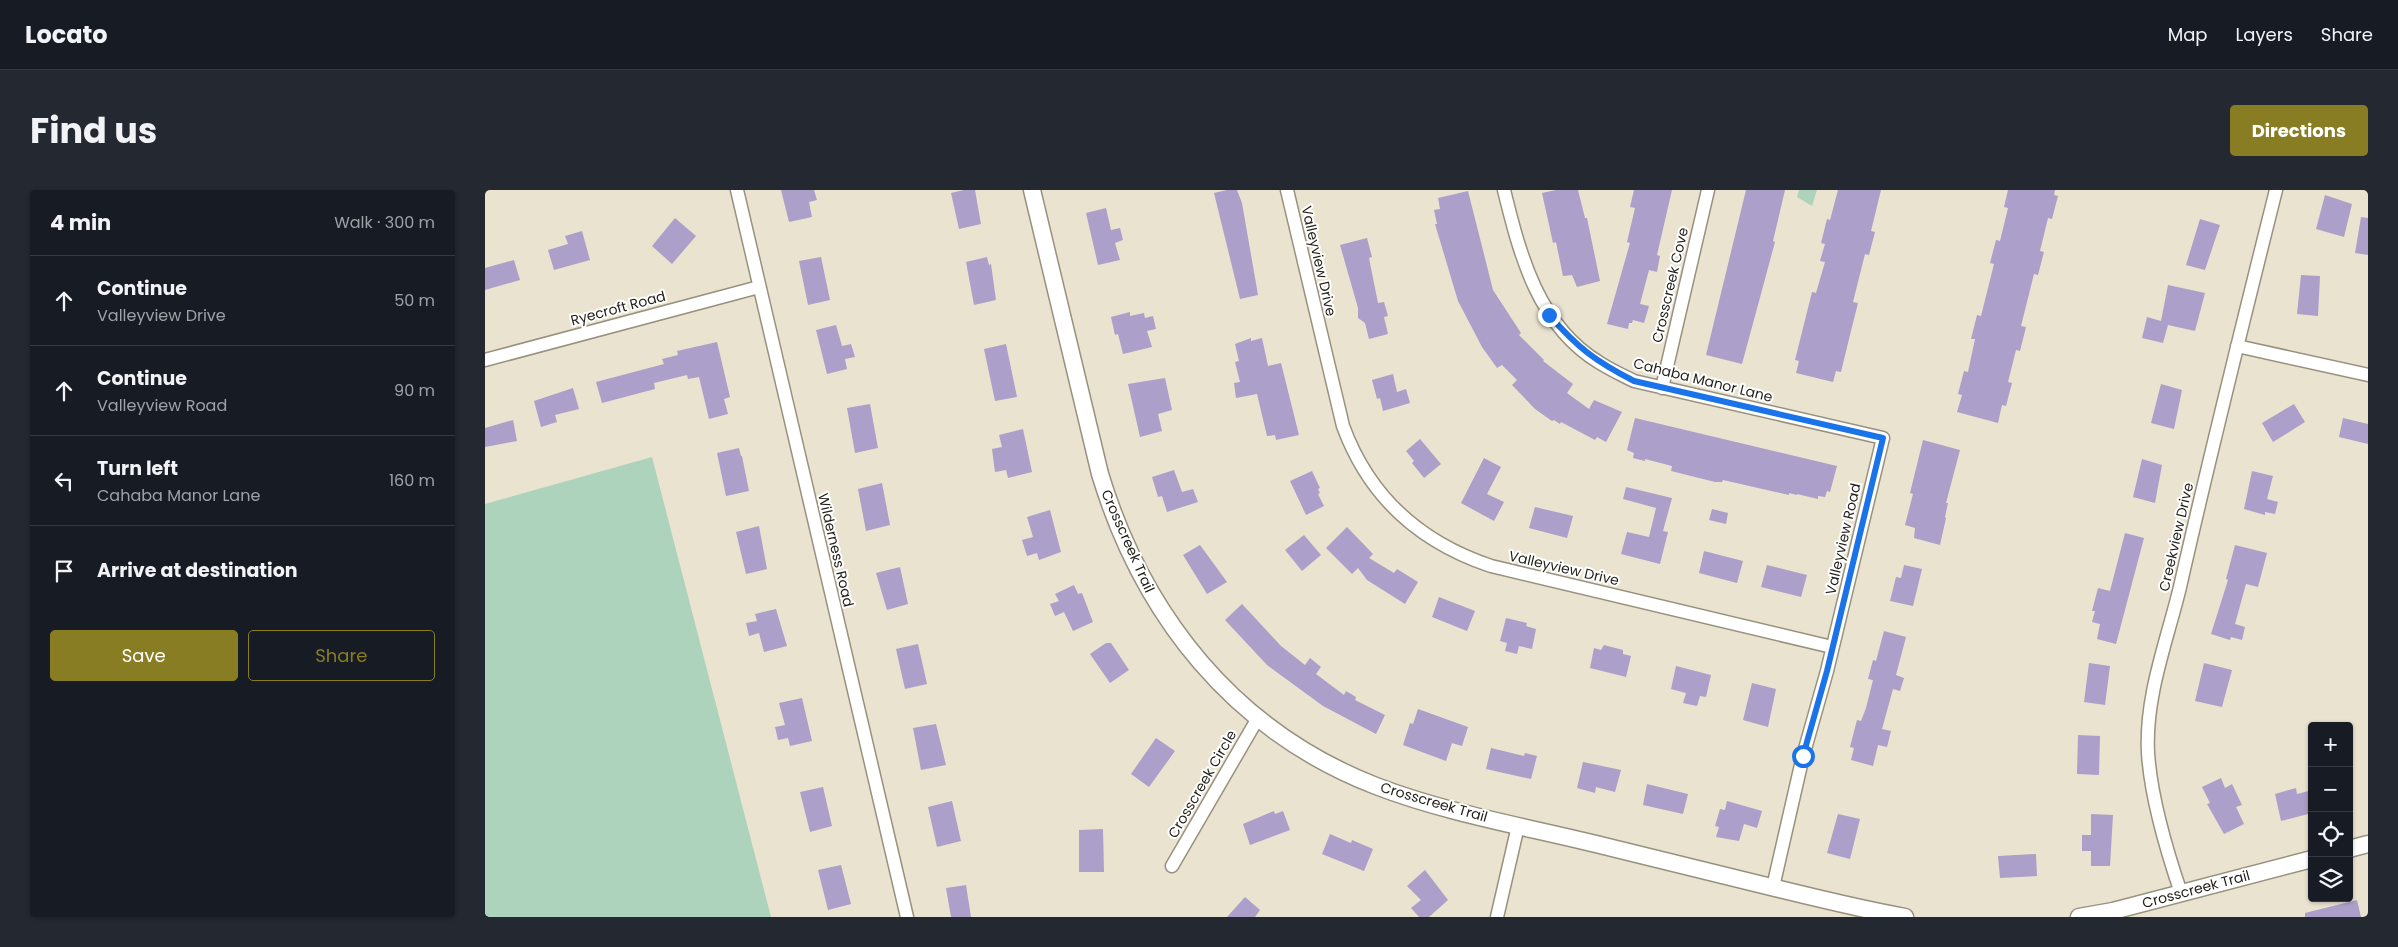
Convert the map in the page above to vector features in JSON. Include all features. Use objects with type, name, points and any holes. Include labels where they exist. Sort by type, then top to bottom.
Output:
[{"type":"street","name":"Wilderness Road","points":[[737,190],[907,917]]},
{"type":"street","name":"Crosscreek Trail","points":[[1032,190],[1100,474],[1110,506],[1138,572],[1173,629],[1212,675],[1258,718],[1322,760],[1375,785],[1408,797],[1518,826],[1863,910],[1905,917]]},
{"type":"street","name":"Valleyview Drive","points":[[1287,190],[1343,426],[1352,450],[1372,483],[1385,500],[1404,519],[1450,550],[1491,566],[1832,647]]},
{"type":"street","name":"Cahaba Manor Lane","points":[[1504,190],[1525,267],[1549,315],[1572,341],[1598,362],[1634,381],[1883,438]]},
{"type":"street","name":"Crosscreek Cove","points":[[1662,388],[1708,190]]},
{"type":"street","name":"Creekview Drive","points":[[2181,893],[2157,809],[2148,754],[2151,707],[2276,190]]},
{"type":"street","name":"Ryecroft Road","points":[[485,360],[759,287]]},
{"type":"street","points":[[2237,346],[2368,375]]},
{"type":"street","name":"Valleyview Road","points":[[1832,647],[1883,438]]},
{"type":"street","points":[[1773,888],[1803,756],[1832,647]]},
{"type":"street","name":"Crosscreek Circle","points":[[1172,866],[1258,718]]},
{"type":"street","points":[[1497,917],[1518,826]]},
{"type":"street","points":[[2353,848],[2368,844]]},
{"type":"street","name":"Crosscreek Trail","points":[[2079,917],[2308,860]]},
{"type":"green space","points":[[1799,190],[1817,190],[1812,206],[1797,197]]},
{"type":"green space","points":[[652,457],[771,917],[485,917],[485,504]]},
{"type":"building","points":[[781,190],[814,190],[817,200],[809,202],[812,217],[789,222]]},
{"type":"building","points":[[975,190],[981,224],[959,229],[951,193]]},
{"type":"building","points":[[1237,190],[1242,203],[1258,295],[1240,299],[1214,193]]},
{"type":"building","points":[[1556,190],[1578,190],[1585,218],[1587,218],[1600,281],[1577,287],[1572,275],[1563,276],[1556,242],[1553,243],[1542,193]]},
{"type":"building","points":[[1634,190],[1672,190],[1657,255],[1660,256],[1657,272],[1649,270],[1640,304],[1649,306],[1644,323],[1633,320],[1632,323],[1629,323],[1628,329],[1607,324],[1630,243],[1627,242],[1635,208],[1630,207]]},
{"type":"building","points":[[1746,190],[1785,190],[1773,241],[1775,242],[1742,364],[1706,355]]},
{"type":"building","points":[[1838,190],[1881,190],[1871,231],[1875,232],[1869,255],[1865,254],[1853,302],[1858,303],[1841,372],[1836,371],[1833,382],[1796,373],[1799,361],[1795,360],[1812,292],[1816,293],[1825,262],[1820,261],[1825,244],[1821,243],[1827,219],[1830,220]]},
{"type":"building","points":[[2008,190],[2055,190],[2054,195],[2058,196],[2052,219],[2048,218],[2040,251],[2044,252],[2038,275],[2034,274],[2021,326],[2026,327],[2020,351],[2016,350],[2008,382],[2012,383],[2006,406],[2002,405],[1998,423],[1957,412],[1962,395],[1958,394],[1964,371],[1968,372],[1975,339],[1971,339],[1977,315],[1981,316],[1994,264],[1990,263],[1996,240],[2000,241],[2008,208],[2004,207]]},
{"type":"building","points":[[1468,191],[1493,290],[1521,333],[1519,335],[1543,361],[1573,384],[1567,393],[1589,409],[1594,400],[1622,412],[1606,442],[1597,437],[1595,440],[1561,422],[1560,424],[1554,420],[1552,421],[1535,409],[1512,385],[1517,380],[1502,365],[1497,368],[1482,347],[1458,301],[1435,224],[1437,224],[1434,210],[1440,209],[1438,198]]},
{"type":"building","points":[[2325,195],[2352,204],[2344,237],[2316,229]]},
{"type":"building","points":[[1106,208],[1111,230],[1120,228],[1123,240],[1115,243],[1120,260],[1098,265],[1086,213]]},
{"type":"building","points":[[2361,217],[2368,218],[2368,255],[2355,253]]},
{"type":"building","points":[[675,218],[696,236],[672,264],[652,246]]},
{"type":"building","points":[[2200,219],[2220,225],[2205,270],[2186,265]]},
{"type":"building","points":[[582,231],[590,260],[554,270],[548,250],[568,244],[565,236]]},
{"type":"building","points":[[1367,238],[1372,257],[1369,258],[1378,303],[1384,302],[1388,316],[1384,317],[1388,334],[1369,339],[1365,323],[1358,318],[1358,308],[1340,245]]},
{"type":"building","points":[[821,257],[830,300],[808,305],[799,261]]},
{"type":"building","points":[[987,257],[989,265],[991,264],[996,300],[974,305],[966,262]]},
{"type":"building","points":[[514,260],[520,280],[485,290],[485,268]]},
{"type":"building","points":[[2301,275],[2320,276],[2318,316],[2297,314]]},
{"type":"building","points":[[2168,285],[2205,293],[2195,331],[2168,325],[2163,343],[2142,338],[2147,317],[2161,321]]},
{"type":"building","points":[[1130,312],[1130,316],[1144,313],[1145,318],[1153,316],[1156,329],[1147,331],[1152,347],[1123,354],[1118,334],[1115,335],[1111,317]]},
{"type":"building","points":[[836,325],[842,346],[851,344],[855,357],[845,359],[847,369],[827,374],[816,330]]},
{"type":"building","points":[[1251,338],[1251,341],[1262,338],[1268,366],[1281,363],[1299,435],[1276,440],[1275,435],[1267,436],[1257,394],[1236,398],[1234,383],[1240,382],[1235,362],[1239,361],[1235,344]]},
{"type":"building","points":[[717,342],[730,397],[724,399],[728,414],[709,419],[699,377],[688,379],[687,375],[654,383],[655,389],[602,403],[596,382],[664,364],[662,359],[678,355],[677,351]]},
{"type":"building","points":[[1006,344],[1017,397],[995,401],[984,349]]},
{"type":"building","points":[[1393,374],[1397,392],[1406,389],[1410,403],[1383,411],[1380,398],[1377,399],[1372,380]]},
{"type":"building","points":[[1165,378],[1172,410],[1158,414],[1162,431],[1140,437],[1128,384]]},
{"type":"building","points":[[2161,384],[2182,390],[2174,429],[2151,423]]},
{"type":"building","points":[[573,388],[579,409],[555,415],[557,422],[541,427],[534,401]]},
{"type":"building","points":[[870,404],[878,448],[855,453],[847,408]]},
{"type":"building","points":[[2294,404],[2305,422],[2273,442],[2262,423]]},
{"type":"building","points":[[1635,418],[1837,466],[1830,492],[1827,491],[1825,497],[1818,496],[1818,499],[1797,494],[1789,493],[1789,495],[1723,480],[1722,482],[1715,482],[1671,471],[1672,466],[1633,458],[1634,453],[1627,450]]},
{"type":"building","points":[[2343,418],[2368,424],[2368,444],[2339,437]]},
{"type":"building","points":[[513,420],[517,441],[485,447],[485,428]]},
{"type":"building","points":[[1023,429],[1032,472],[1008,478],[1006,470],[995,472],[992,449],[1002,447],[999,435]]},
{"type":"building","points":[[1420,439],[1441,464],[1424,478],[1412,463],[1414,461],[1406,451]]},
{"type":"building","points":[[1923,440],[1960,450],[1946,503],[1948,503],[1946,518],[1940,545],[1914,538],[1915,528],[1905,525],[1913,494],[1910,493]]},
{"type":"building","points":[[739,448],[749,491],[726,496],[717,453]]},
{"type":"building","points":[[1484,458],[1501,467],[1487,494],[1504,502],[1494,521],[1461,503]]},
{"type":"building","points":[[2142,459],[2162,465],[2155,503],[2133,497]]},
{"type":"building","points":[[1174,470],[1182,492],[1193,489],[1198,502],[1167,512],[1162,496],[1158,497],[1152,477]]},
{"type":"building","points":[[1312,471],[1320,488],[1318,489],[1320,493],[1318,494],[1324,506],[1306,515],[1290,481]]},
{"type":"building","points":[[2252,471],[2273,476],[2267,499],[2278,502],[2275,514],[2265,512],[2265,515],[2244,509]]},
{"type":"building","points":[[882,483],[890,525],[866,531],[858,489]]},
{"type":"building","points":[[1626,487],[1672,498],[1663,531],[1668,532],[1660,564],[1621,554],[1627,532],[1649,537],[1656,508],[1623,499]]},
{"type":"building","points":[[1535,507],[1573,516],[1567,538],[1529,528]]},
{"type":"building","points":[[1712,509],[1728,513],[1726,524],[1709,520]]},
{"type":"building","points":[[1050,510],[1061,552],[1039,560],[1037,553],[1027,556],[1022,540],[1033,537],[1027,517]]},
{"type":"building","points":[[759,526],[767,569],[746,574],[736,532]]},
{"type":"building","points":[[1347,527],[1373,554],[1369,558],[1394,573],[1397,569],[1418,582],[1405,604],[1367,580],[1358,568],[1352,574],[1326,548]]},
{"type":"building","points":[[2125,533],[2144,538],[2116,644],[2097,639],[2100,624],[2092,622],[2095,611],[2092,611],[2098,588],[2110,591]]},
{"type":"building","points":[[1304,535],[1321,555],[1302,571],[1285,550]]},
{"type":"building","points":[[1200,545],[1227,582],[1207,594],[1183,555]]},
{"type":"building","points":[[2235,545],[2267,553],[2258,587],[2246,584],[2235,624],[2245,627],[2242,640],[2231,637],[2230,640],[2211,634],[2228,580],[2226,579]]},
{"type":"building","points":[[1704,551],[1743,561],[1737,583],[1699,573]]},
{"type":"building","points":[[1767,565],[1807,575],[1801,597],[1761,587]]},
{"type":"building","points":[[1904,565],[1922,569],[1913,606],[1890,601],[1896,577],[1901,578]]},
{"type":"building","points":[[900,567],[908,604],[887,610],[876,573]]},
{"type":"building","points":[[1074,585],[1078,594],[1082,593],[1093,622],[1073,631],[1064,612],[1055,616],[1050,604],[1059,601],[1055,594]]},
{"type":"building","points":[[1439,597],[1475,611],[1467,631],[1432,617]]},
{"type":"building","points":[[1242,604],[1281,646],[1305,665],[1310,658],[1321,667],[1316,674],[1344,695],[1346,691],[1356,697],[1355,700],[1385,715],[1376,734],[1323,706],[1267,665],[1225,620]]},
{"type":"building","points":[[776,609],[787,646],[764,652],[759,633],[749,636],[746,623],[757,621],[755,614]]},
{"type":"building","points":[[1506,618],[1527,623],[1526,626],[1536,629],[1532,649],[1519,646],[1517,654],[1505,651],[1507,643],[1500,641]]},
{"type":"building","points":[[1884,631],[1906,637],[1896,675],[1904,678],[1900,691],[1893,689],[1882,729],[1891,731],[1887,747],[1878,745],[1873,766],[1851,760],[1854,748],[1850,747],[1857,720],[1861,721],[1866,708],[1873,680],[1868,679],[1873,660],[1876,661]]},
{"type":"building","points":[[1106,643],[1111,643],[1129,670],[1110,683],[1090,654]]},
{"type":"building","points":[[918,644],[927,684],[905,689],[896,649]]},
{"type":"building","points":[[1604,645],[1623,650],[1623,654],[1631,656],[1626,677],[1590,668],[1594,648],[1601,650]]},
{"type":"building","points":[[2089,663],[2110,666],[2105,705],[2084,702]]},
{"type":"building","points":[[2204,663],[2232,670],[2222,707],[2195,701]]},
{"type":"building","points":[[1676,666],[1711,675],[1706,697],[1700,696],[1697,706],[1683,703],[1686,693],[1671,689]]},
{"type":"building","points":[[1752,683],[1776,689],[1768,727],[1743,720]]},
{"type":"building","points":[[802,698],[812,741],[790,746],[788,738],[778,740],[775,727],[785,725],[779,703]]},
{"type":"building","points":[[1418,709],[1468,727],[1462,746],[1452,743],[1446,761],[1403,745],[1410,723],[1413,724]]},
{"type":"building","points":[[936,724],[946,765],[921,770],[913,728]]},
{"type":"building","points":[[2078,735],[2100,736],[2099,775],[2077,774]]},
{"type":"building","points":[[1156,738],[1175,751],[1149,787],[1131,774]]},
{"type":"building","points":[[1491,748],[1524,756],[1525,753],[1537,756],[1531,779],[1486,769]]},
{"type":"building","points":[[1583,762],[1621,770],[1615,792],[1596,787],[1595,793],[1577,788]]},
{"type":"building","points":[[2221,778],[2225,788],[2232,784],[2242,805],[2236,807],[2244,824],[2224,834],[2207,804],[2210,803],[2202,787]]},
{"type":"building","points":[[1647,784],[1688,794],[1683,814],[1643,805]]},
{"type":"building","points":[[823,787],[832,826],[810,832],[800,792]]},
{"type":"building","points":[[2296,788],[2297,794],[2308,791],[2308,814],[2281,821],[2275,794]]},
{"type":"building","points":[[952,801],[961,841],[937,847],[928,807]]},
{"type":"building","points":[[1727,801],[1762,811],[1757,828],[1744,824],[1739,841],[1716,837],[1719,827],[1715,826],[1720,809],[1725,810]]},
{"type":"building","points":[[1274,811],[1275,814],[1283,811],[1290,830],[1250,845],[1243,824]]},
{"type":"building","points":[[1838,814],[1860,819],[1850,859],[1827,853]]},
{"type":"building","points":[[2091,814],[2113,815],[2110,866],[2091,866],[2091,851],[2082,851],[2082,835],[2091,835]]},
{"type":"building","points":[[1103,829],[1104,872],[1079,872],[1079,830]]},
{"type":"building","points":[[1330,834],[1351,843],[1352,840],[1373,849],[1364,871],[1322,854]]},
{"type":"building","points":[[2036,854],[2037,876],[2000,878],[1998,856]]},
{"type":"building","points":[[841,865],[851,904],[828,910],[818,870]]},
{"type":"building","points":[[1425,870],[1448,900],[1429,917],[1419,917],[1411,908],[1421,900],[1407,886]]},
{"type":"building","points":[[966,885],[971,917],[951,917],[946,888]]},
{"type":"building","points":[[1245,897],[1260,910],[1255,917],[1227,917]]},
{"type":"building","points":[[2357,900],[2361,917],[2305,917],[2305,913]]},
{"type":"route","points":[[1549,315],[1572,341],[1598,362],[1634,381],[1883,438],[1827,671],[1803,756]]}]
